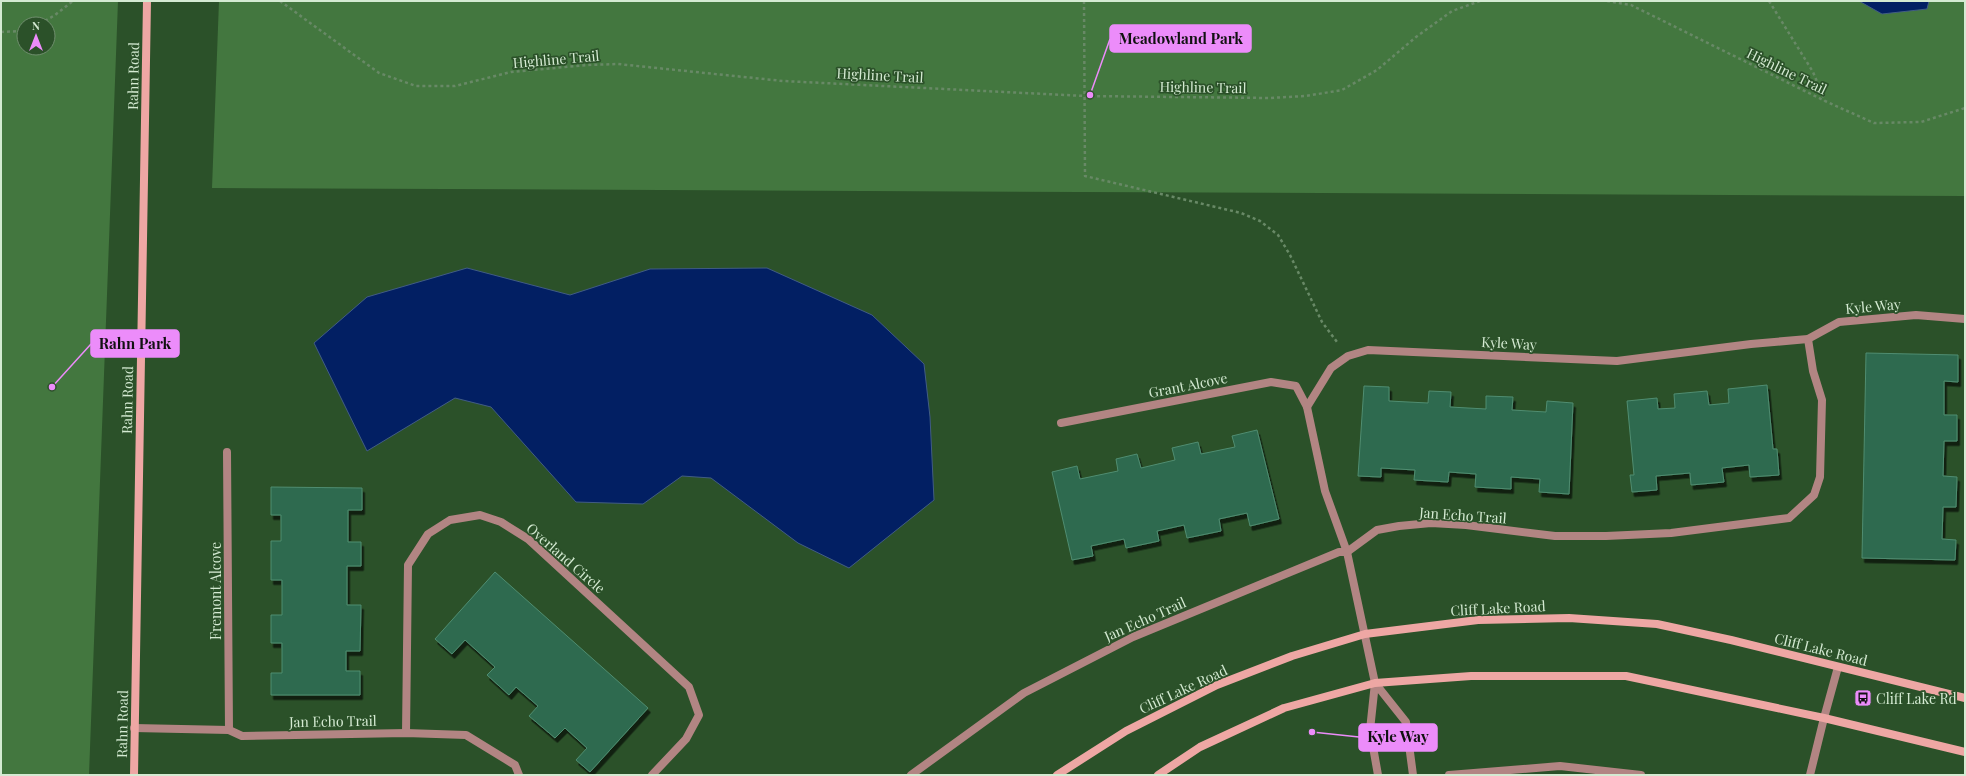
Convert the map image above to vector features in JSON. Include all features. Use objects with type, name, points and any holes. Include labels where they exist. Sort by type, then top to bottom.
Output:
[{"type":"street","name":"Rahn Road","points":[[134,775],[147,1]]},
{"type":"street","name":"Kyle Way","points":[[1307,407],[1331,368],[1348,356],[1368,350],[1618,361],[1751,344],[1808,339],[1839,322],[1916,315],[1965,319]]},
{"type":"street","name":"Jan Echo Trail","points":[[911,775],[1024,693],[1120,644],[1339,552],[1348,552],[1376,530],[1431,523],[1466,525],[1555,536],[1606,536],[1671,534],[1790,518],[1814,495],[1820,477],[1822,400],[1813,372],[1808,339]]},
{"type":"street","name":"Grant Alcove","points":[[1061,423],[1271,382],[1296,386],[1307,407]]},
{"type":"street","points":[[1307,407],[1325,491],[1348,552],[1375,683],[1370,730],[1378,775]]},
{"type":"street","name":"Fremont Alcove","points":[[227,452],[229,730]]},
{"type":"street","name":"Overland Circle","points":[[406,733],[408,565],[428,534],[450,520],[480,515],[501,522],[528,539],[690,687],[699,715],[686,739],[652,775]]},
{"type":"street","name":"Cliff Lake Road","points":[[1056,775],[1126,731],[1218,685],[1292,656],[1365,634],[1478,620],[1575,618],[1657,624],[1731,640],[1965,698]]},
{"type":"street","points":[[1810,775],[1838,667]]},
{"type":"street","points":[[1158,775],[1200,747],[1284,708],[1375,683],[1471,676],[1626,676],[1824,718],[1965,752]]},
{"type":"street","points":[[1375,683],[1406,722],[1413,775]]},
{"type":"street","name":"Jan Echo Trail","points":[[134,728],[229,730],[242,736],[406,733],[466,735],[515,766],[519,775]]},
{"type":"street","points":[[1449,775],[1560,766],[1641,775]]},
{"type":"path","points":[[53,16],[73,1]]},
{"type":"path","name":"Highline Trail","points":[[280,1],[379,73],[416,86],[455,86],[511,72],[618,64],[783,81],[1085,96],[1270,98],[1306,96],[1342,90],[1376,70],[1416,37],[1452,12],[1480,1]]},
{"type":"path","points":[[1084,1],[1085,176],[1241,213],[1260,221],[1278,235],[1290,256],[1322,322],[1348,356]]},
{"type":"path","name":"Highline Trail","points":[[1607,1],[1631,5],[1825,101],[1874,123],[1921,122],[1965,108]]},
{"type":"path","points":[[1768,1],[1813,72],[1825,101]]},
{"type":"path","points":[[1,32],[16,31]]},
{"type":"green space","points":[[1,1],[118,1],[89,775],[1,775]]},
{"type":"green space","points":[[219,1],[1965,1],[1965,196],[212,188]]},
{"type":"shaded area","points":[[1859,1],[1929,1],[1927,9],[1882,14]]},
{"type":"shaded area","points":[[467,268],[570,295],[650,269],[767,268],[872,315],[924,364],[930,417],[934,500],[849,568],[798,543],[711,478],[682,476],[643,504],[576,502],[491,407],[455,398],[367,451],[314,343],[367,297]]},
{"type":"building","points":[[1866,353],[1958,355],[1958,382],[1944,381],[1944,415],[1957,415],[1957,441],[1944,441],[1943,476],[1957,477],[1956,507],[1943,507],[1942,539],[1956,540],[1955,560],[1862,558]]},
{"type":"building","points":[[1767,385],[1773,449],[1777,449],[1779,475],[1750,477],[1749,465],[1722,468],[1724,482],[1691,485],[1690,473],[1656,476],[1657,490],[1632,492],[1630,475],[1634,475],[1627,401],[1657,398],[1658,409],[1675,408],[1674,394],[1707,391],[1709,405],[1729,403],[1728,389]]},
{"type":"building","points":[[1364,386],[1389,387],[1389,401],[1428,403],[1429,391],[1451,392],[1450,407],[1486,409],[1486,396],[1513,397],[1512,410],[1546,412],[1547,401],[1573,403],[1569,494],[1539,492],[1540,479],[1511,477],[1511,489],[1475,487],[1476,474],[1449,472],[1448,482],[1414,480],[1415,470],[1381,468],[1381,477],[1358,476]]},
{"type":"building","points":[[1257,430],[1279,519],[1250,526],[1247,513],[1219,519],[1221,531],[1187,538],[1184,525],[1157,531],[1159,541],[1126,548],[1124,539],[1091,546],[1093,556],[1072,560],[1052,472],[1077,466],[1080,479],[1118,471],[1116,459],[1137,454],[1141,468],[1175,460],[1172,448],[1198,442],[1201,454],[1235,447],[1232,436]]},
{"type":"building","points":[[271,487],[362,488],[362,510],[348,510],[348,542],[361,542],[361,566],[347,566],[347,605],[361,605],[360,651],[346,651],[346,671],[360,671],[360,695],[271,695],[271,673],[282,673],[282,643],[271,643],[271,615],[282,615],[282,580],[271,580],[271,541],[281,541],[281,515],[271,515]]},
{"type":"building","points":[[495,572],[648,708],[590,772],[576,760],[587,748],[565,728],[555,738],[529,716],[538,706],[516,687],[509,695],[487,675],[495,667],[465,640],[452,654],[435,639]]},
{"type":"place","name":"Meadowland Park","points":[[1090,95]]},
{"type":"place","name":"Rahn Park","points":[[52,387]]},
{"type":"place","name":"Cliff Lake Rd","points":[[1863,698]]},
{"type":"place","name":"Kyle Way","points":[[1312,732]]}]
